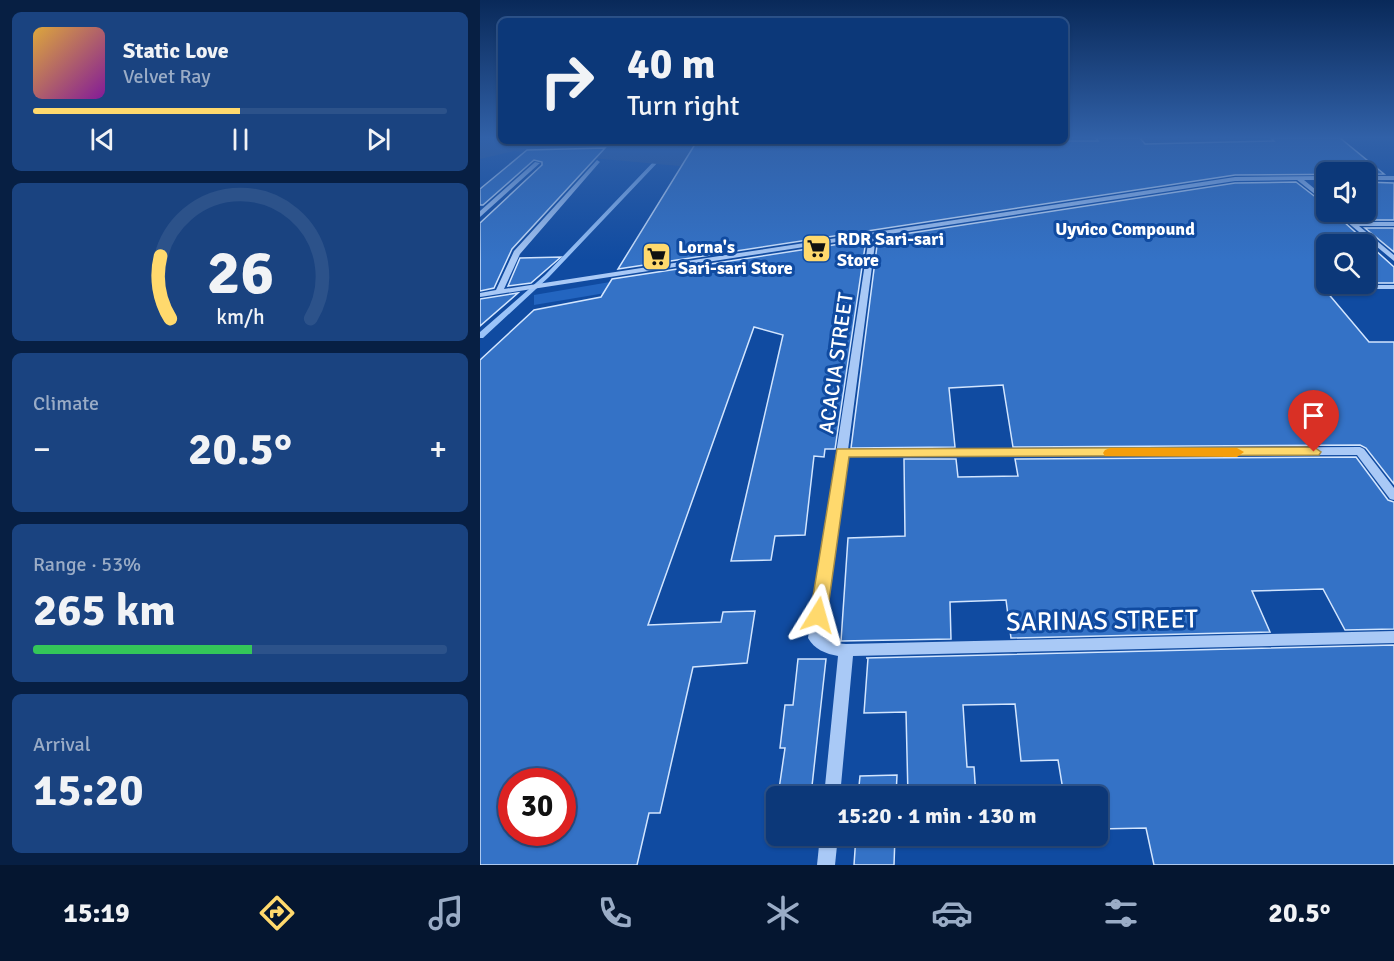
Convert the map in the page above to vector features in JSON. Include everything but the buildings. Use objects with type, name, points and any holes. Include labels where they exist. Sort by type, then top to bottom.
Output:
[{"type":"street","points":[[480,215],[520,178]]},
{"type":"street","points":[[500,292],[517,253],[583,178]]},
{"type":"street","points":[[480,295],[1236,179],[1275,178]]},
{"type":"street","points":[[1298,178],[1316,193]]},
{"type":"street","points":[[1350,222],[1394,259]]},
{"type":"street","points":[[1352,224],[1394,224]]},
{"type":"street","name":"ACACIA STREET","points":[[815,638],[873,236]]},
{"type":"street","points":[[1376,287],[1394,287]]},
{"type":"street","points":[[842,453],[1360,451],[1394,496]]},
{"type":"street","name":"SARINAS STREET","points":[[815,638],[822,646],[833,650],[846,650],[1394,637]]},
{"type":"street","points":[[833,786],[846,650]]},
{"type":"street","points":[[826,865],[828,846]]},
{"type":"shaded area","points":[[651,275],[653,285],[534,305],[534,295]]},
{"type":"waterway","points":[[480,336],[547,276],[640,178]]},
{"type":"slow traffic","points":[[1110,453],[1237,452]]},
{"type":"place","name":"RDR Sari-sari Store","points":[[816,249]]},
{"type":"place","name":"Lorna's Sari-sari Store","points":[[657,257]]},
{"type":"district","name":"Uyvico Compound","points":[[1125,229]]},
{"type":"route","points":[[818,615],[842,453],[1314,452]]}]
